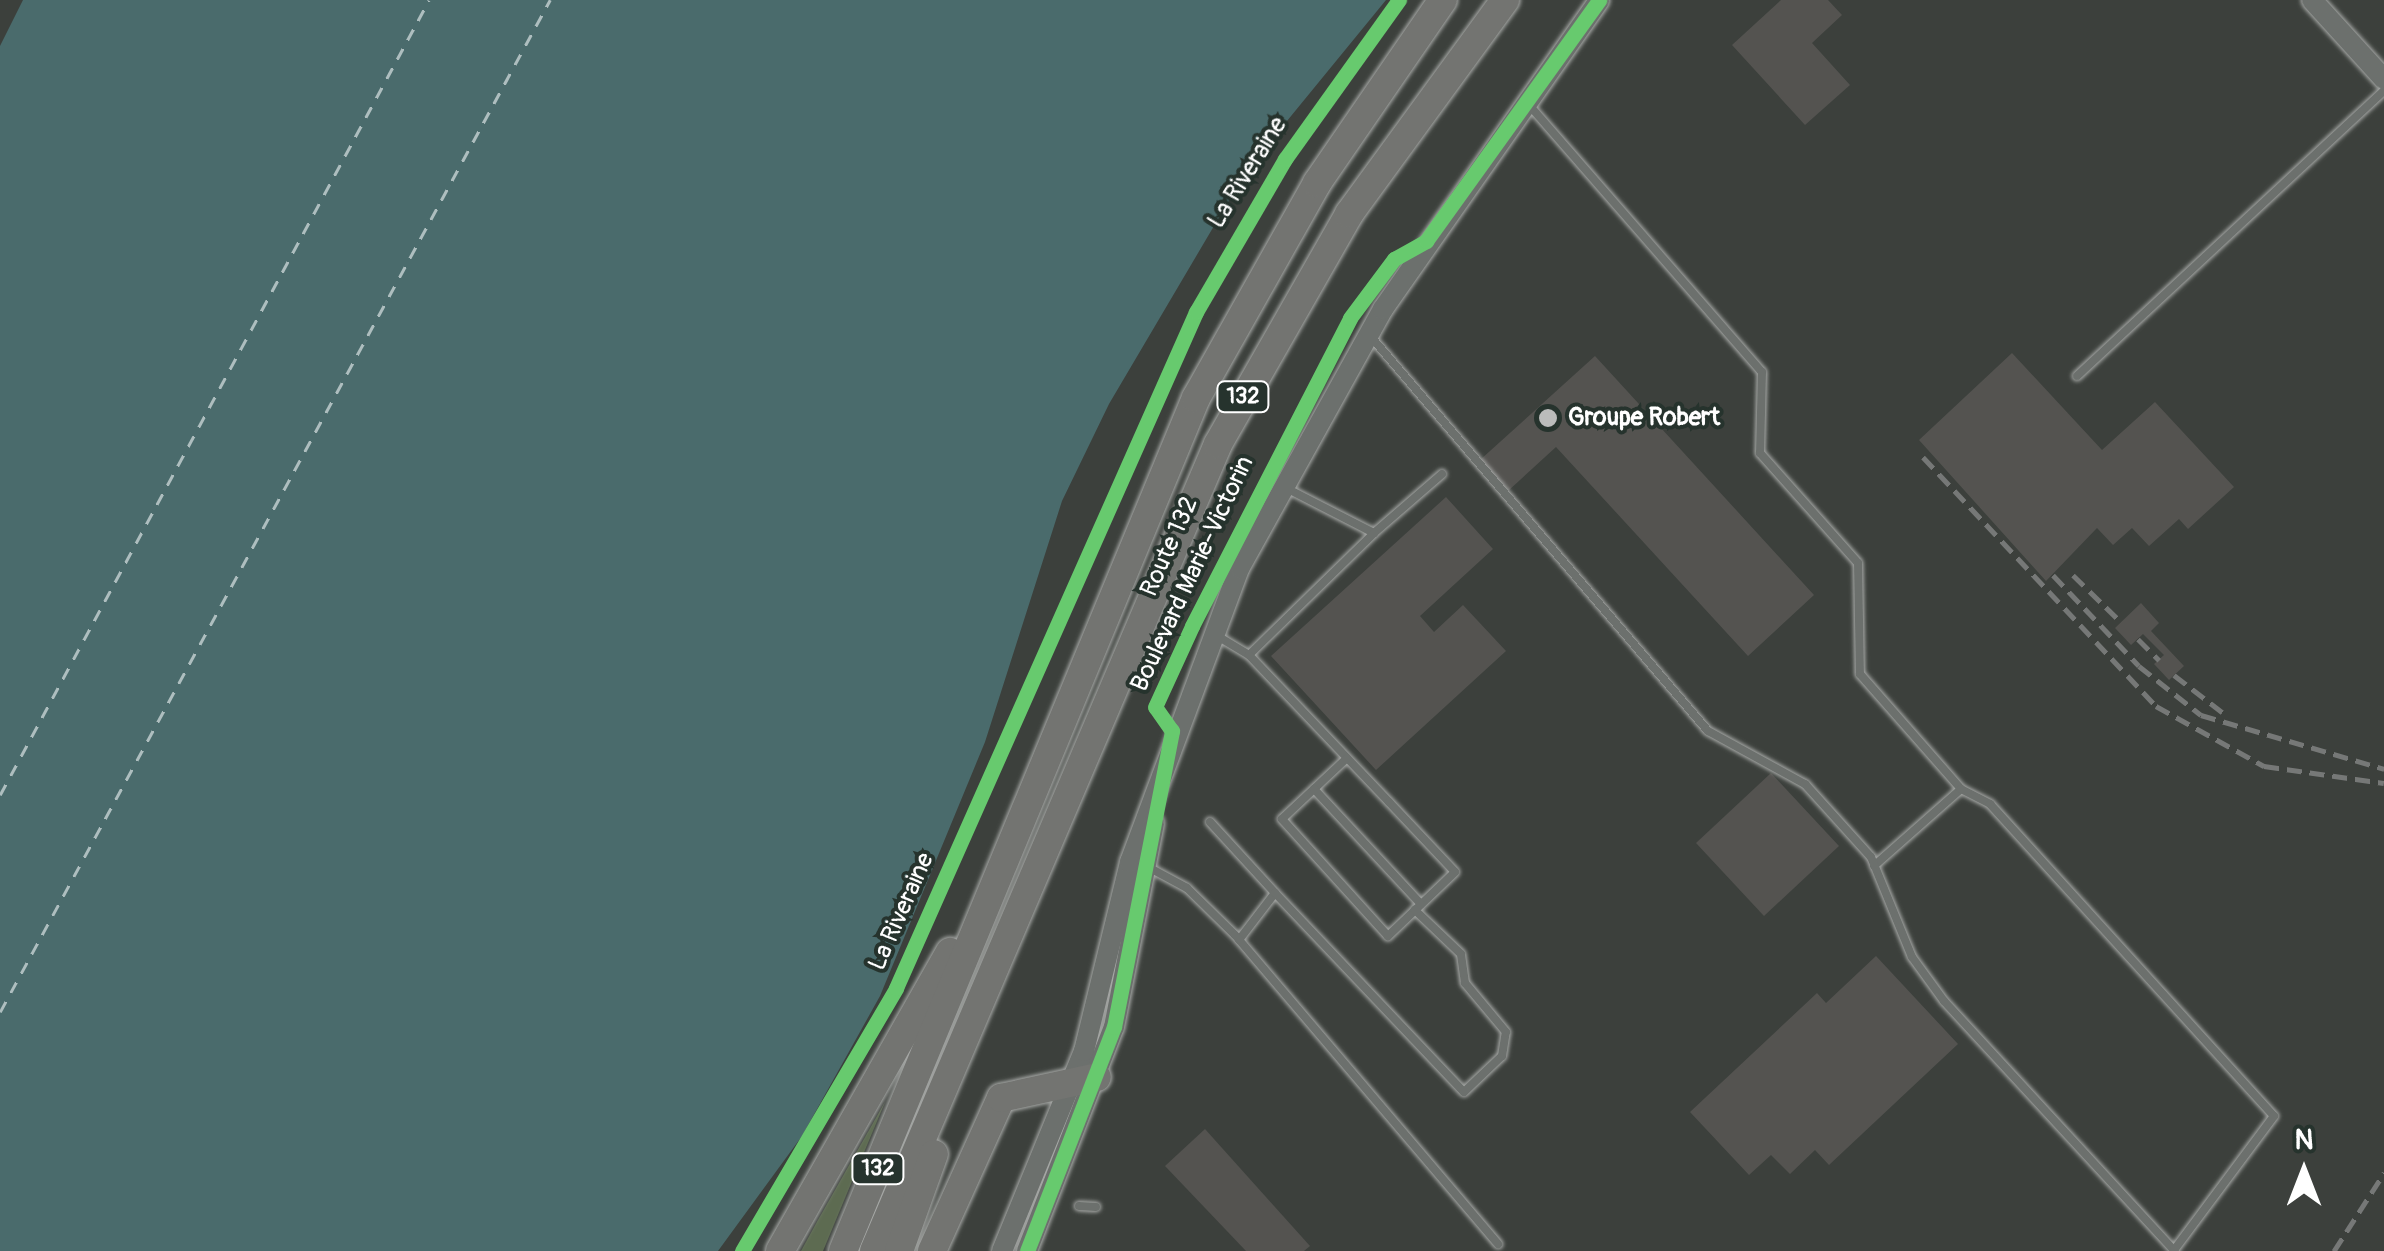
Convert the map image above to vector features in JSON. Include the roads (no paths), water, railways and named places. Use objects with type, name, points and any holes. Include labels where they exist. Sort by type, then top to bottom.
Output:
[{"type":"highway","name":"Route 132","points":[[843,1251],[992,880],[1219,352],[1340,146],[1443,0]]},
{"type":"highway","name":"Route 132","points":[[874,1251],[1171,542],[1274,339],[1376,174],[1505,0]]},
{"type":"highway","points":[[898,1251],[1050,833]]},
{"type":"highway","points":[[780,1251],[992,880]]},
{"type":"highway","points":[[932,1251],[996,1103],[1021,1087],[1076,1082]]},
{"type":"street","name":"Boulevard Marie-Victorin","points":[[1002,1251],[1076,1082],[1172,731],[1211,632],[1282,486],[1367,334],[1524,100],[1599,0]]},
{"type":"street","points":[[2312,0],[2384,79]]},
{"type":"street","name":"Boulevard Marie-Victorin","points":[[1027,1251],[1053,1187],[1084,1051],[1138,864]]},
{"type":"lane","points":[[2077,376],[2384,91]]},
{"type":"lane","points":[[1367,334],[1708,731],[1805,784],[1874,866],[1912,957],[1944,1001],[2174,1250],[2274,1116],[1990,804],[1962,789],[1860,674],[1858,563],[1760,453],[1762,372],[1654,254],[1566,136],[1524,100]]},
{"type":"lane","points":[[1249,655],[1374,533],[1442,474]]},
{"type":"lane","points":[[1282,486],[1374,533]]},
{"type":"lane","points":[[1211,632],[1249,655],[1347,758],[1454,872],[1388,936],[1282,819],[1347,758]]},
{"type":"lane","points":[[1210,822],[1464,1092],[1502,1056],[1506,1032],[1465,983],[1461,954],[1314,789]]},
{"type":"lane","points":[[1874,866],[1962,789]]},
{"type":"lane","points":[[1138,864],[1188,888],[1239,940],[1498,1244]]},
{"type":"lane","points":[[1239,940],[1275,893]]},
{"type":"lane","points":[[1076,1082],[1084,1051]]},
{"type":"lane","points":[[1032,1177],[1053,1187]]},
{"type":"lane","points":[[1080,1206],[1096,1207]]},
{"type":"lane","points":[[1018,1210],[1040,1220]]},
{"type":"water","points":[[23,0],[1386,0],[1247,170],[1109,404],[1062,501],[985,742],[880,996],[802,1136],[718,1251],[0,1251],[0,46]]},
{"type":"railway","points":[[1923,457],[2156,706],[2264,766],[2384,783]]},
{"type":"railway","points":[[2053,575],[2139,666],[2201,715],[2384,769]]},
{"type":"railway","points":[[2073,575],[2121,622]]},
{"type":"railway","points":[[2138,639],[2159,660]]},
{"type":"railway","points":[[2174,675],[2222,712]]},
{"type":"railway","points":[[2334,1251],[2384,1173]]},
{"type":"place","name":"Groupe Robert","points":[[1548,418]]}]
